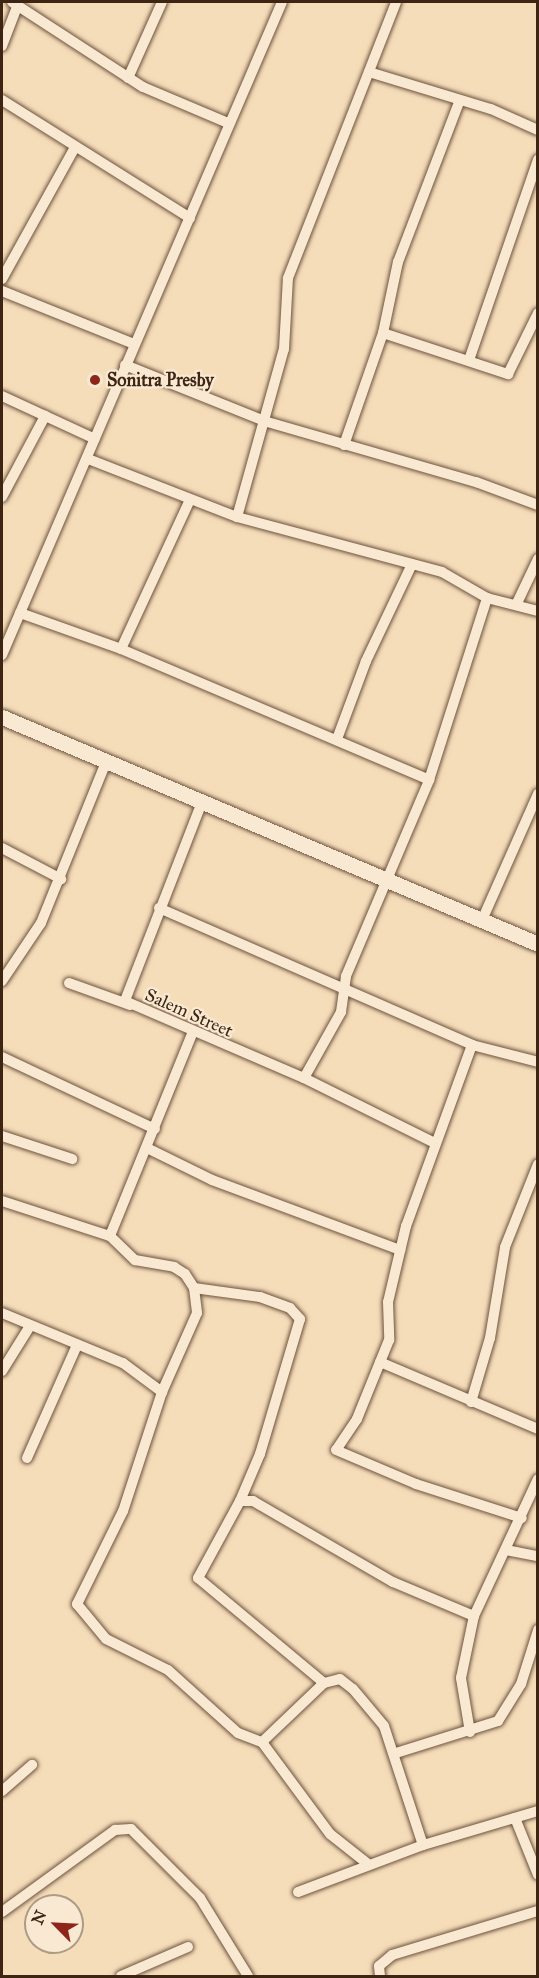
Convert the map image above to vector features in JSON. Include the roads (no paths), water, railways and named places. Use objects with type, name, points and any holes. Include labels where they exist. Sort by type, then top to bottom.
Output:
[{"type":"street","points":[[128,78],[162,2]]},
{"type":"street","points":[[2,655],[88,459],[125,365],[190,218],[228,123],[282,2]]},
{"type":"street","points":[[237,517],[284,350],[288,278],[396,2]]},
{"type":"street","points":[[2,46],[14,4],[128,78],[228,123]]},
{"type":"street","points":[[369,72],[460,100],[537,130]]},
{"type":"street","points":[[2,100],[74,149],[190,218]]},
{"type":"street","points":[[344,445],[383,333],[398,262],[460,100]]},
{"type":"street","points":[[2,279],[74,149]]},
{"type":"street","points":[[469,360],[537,160]]},
{"type":"street","points":[[2,291],[134,344]]},
{"type":"street","points":[[383,333],[508,374],[537,313]]},
{"type":"street","points":[[125,365],[264,421],[537,505]]},
{"type":"street","points":[[2,396],[95,439]]},
{"type":"street","points":[[2,497],[45,416]]},
{"type":"street","points":[[88,459],[237,517],[442,572],[487,598],[517,603],[537,611]]},
{"type":"street","points":[[120,649],[190,500]]},
{"type":"street","points":[[517,603],[537,559]]},
{"type":"street","points":[[337,739],[366,661],[412,564]]},
{"type":"street","points":[[304,1078],[338,1019],[345,985],[429,780],[487,598]]},
{"type":"street","points":[[20,613],[120,649],[337,739],[429,780]]},
{"type":"street","points":[[2,717],[483,918],[537,944]]},
{"type":"street","points":[[2,981],[7,958],[41,923],[61,879],[106,762]]},
{"type":"street","points":[[483,918],[536,806],[537,794]]},
{"type":"street","name":"Salem Street","points":[[202,802],[125,995],[130,1005],[192,1034],[304,1078],[435,1143]]},
{"type":"street","points":[[2,848],[61,879]]},
{"type":"street","points":[[159,908],[345,985],[472,1045],[537,1062]]},
{"type":"street","points":[[69,983],[130,1005]]},
{"type":"street","points":[[110,1236],[192,1034]]},
{"type":"street","points":[[472,1045],[435,1143],[400,1250],[388,1302],[389,1340],[348,1439],[336,1450],[416,1484],[522,1518]]},
{"type":"street","points":[[2,1057],[155,1129]]},
{"type":"street","points":[[2,1136],[72,1159]]},
{"type":"street","points":[[147,1148],[212,1180],[400,1250]]},
{"type":"street","points":[[471,1402],[490,1338],[505,1247],[534,1187],[537,1164]]},
{"type":"street","points":[[2,1201],[110,1236],[135,1260],[174,1267],[194,1288],[197,1313],[162,1392],[123,1511],[77,1604],[106,1639],[168,1670],[238,1733],[262,1742],[330,1834],[368,1864]]},
{"type":"street","points":[[194,1288],[260,1297],[290,1308],[300,1319],[260,1454],[240,1501],[198,1578],[324,1683]]},
{"type":"street","points":[[2,1313],[123,1363],[162,1392]]},
{"type":"street","points":[[2,1371],[30,1326]]},
{"type":"street","points":[[27,1458],[78,1345]]},
{"type":"street","points":[[380,1362],[537,1429]]},
{"type":"street","points":[[470,1732],[461,1678],[474,1616],[522,1518],[537,1479]]},
{"type":"street","points":[[240,1501],[253,1501],[393,1582],[474,1616]]},
{"type":"street","points":[[506,1550],[537,1556]]},
{"type":"street","points":[[396,1754],[470,1732],[498,1721],[512,1701],[537,1630]]},
{"type":"street","points":[[262,1742],[324,1683],[340,1679],[353,1689],[384,1726],[396,1754],[423,1845]]},
{"type":"street","points":[[2,1791],[32,1765]]},
{"type":"street","points":[[298,1892],[423,1845],[537,1811]]},
{"type":"street","points":[[515,1818],[537,1875]]},
{"type":"street","points":[[2,1912],[115,1830],[131,1829],[200,1898],[248,1977]]},
{"type":"street","points":[[380,1977],[379,1966],[392,1955],[537,1911]]},
{"type":"street","points":[[121,1977],[188,1947]]},
{"type":"place","name":"Sonitra Presby","points":[[95,380]]}]
